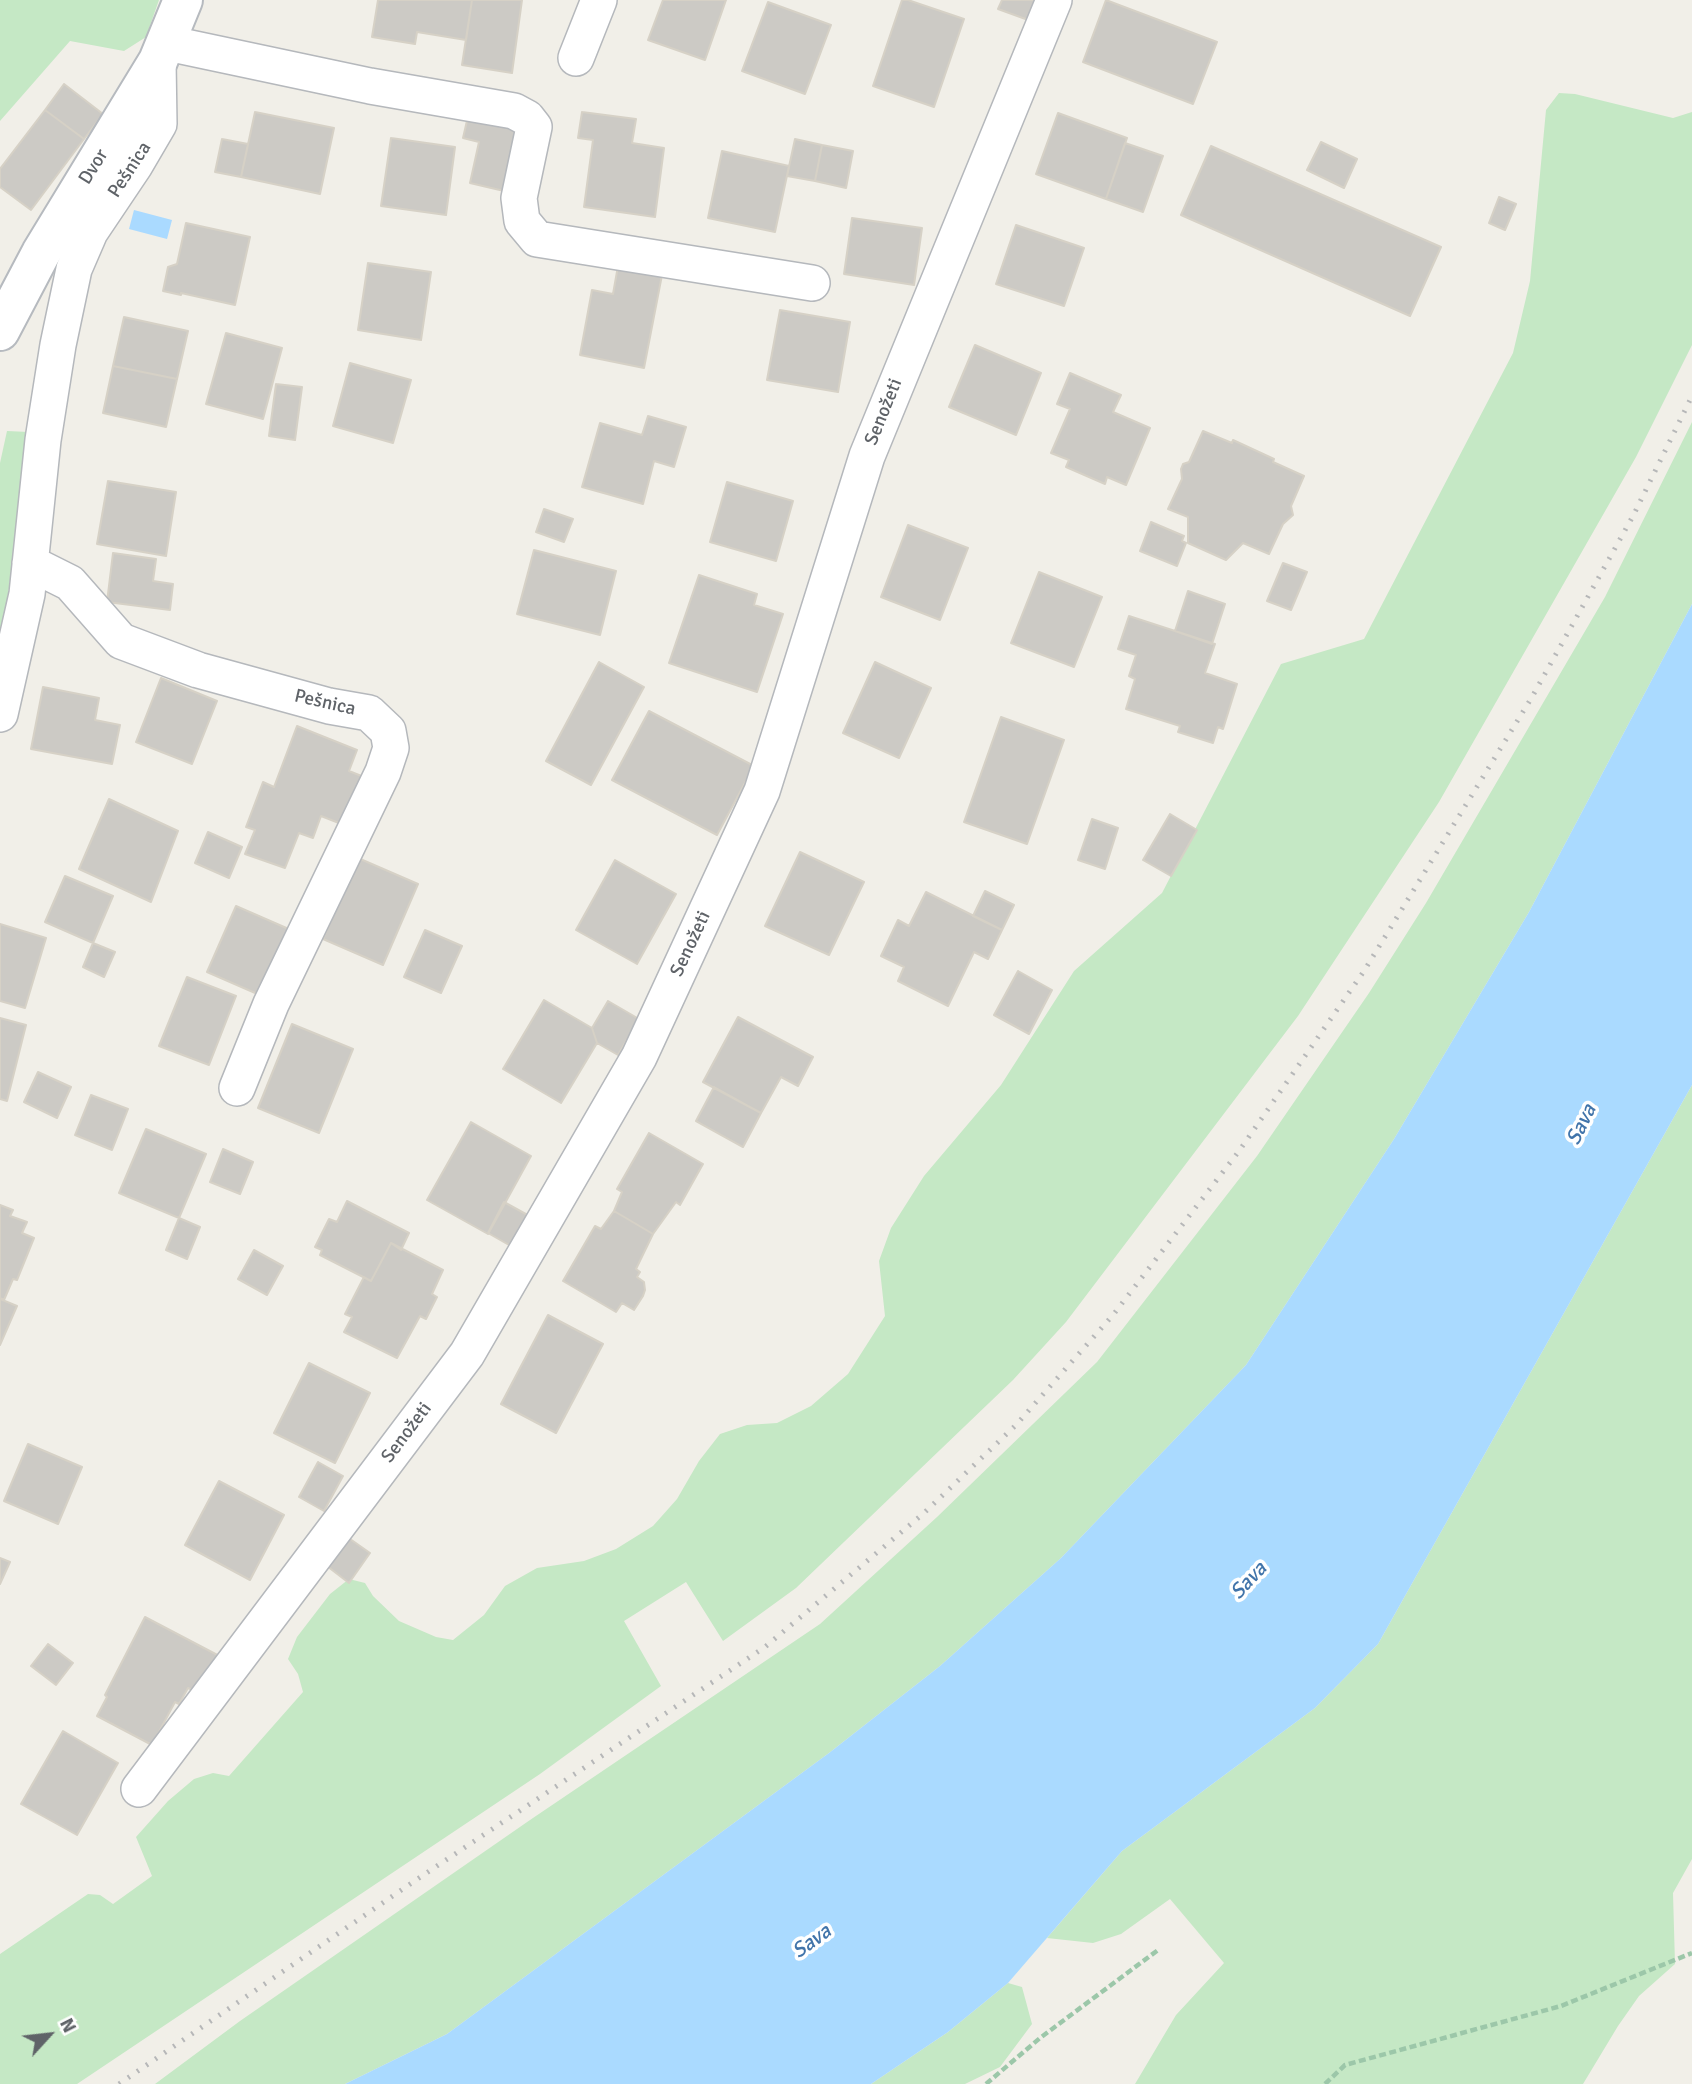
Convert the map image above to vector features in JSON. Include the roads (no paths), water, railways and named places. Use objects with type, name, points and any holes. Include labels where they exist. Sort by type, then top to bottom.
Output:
[{"type":"street","name":"Dvor","points":[[0,331],[41,253],[163,52],[183,0]]},
{"type":"street","points":[[576,58],[599,0]]},
{"type":"street","name":"Senožeti","points":[[139,1789],[467,1354],[639,1057],[762,791],[867,456],[1054,0]]},
{"type":"street","points":[[163,52],[514,111],[527,118],[534,127],[519,198],[522,222],[537,239],[812,283]]},
{"type":"street","name":"Pešnica","points":[[0,714],[27,594],[43,440],[58,345],[74,270],[90,232],[159,124],[163,52]]},
{"type":"street","name":"Pešnica","points":[[30,563],[70,583],[121,641],[209,673],[329,706],[369,713],[388,732],[391,748],[383,772],[271,1004],[237,1088]]},
{"type":"water","points":[[134,210],[172,220],[167,239],[129,229]]},
{"type":"water","name":"Sava","points":[[1692,604],[1692,1085],[1378,1644],[1315,1708],[1122,1851],[1008,1983],[948,2032],[871,2084],[345,2084],[447,2034],[829,1753],[940,1666],[1061,1558],[1246,1365],[1394,1139],[1529,912]]},
{"type":"railway","points":[[119,2084],[416,1880],[765,1647],[924,1513],[1016,1425],[1113,1315],[1239,1151],[1364,971],[1532,697],[1633,516],[1692,396]]}]
